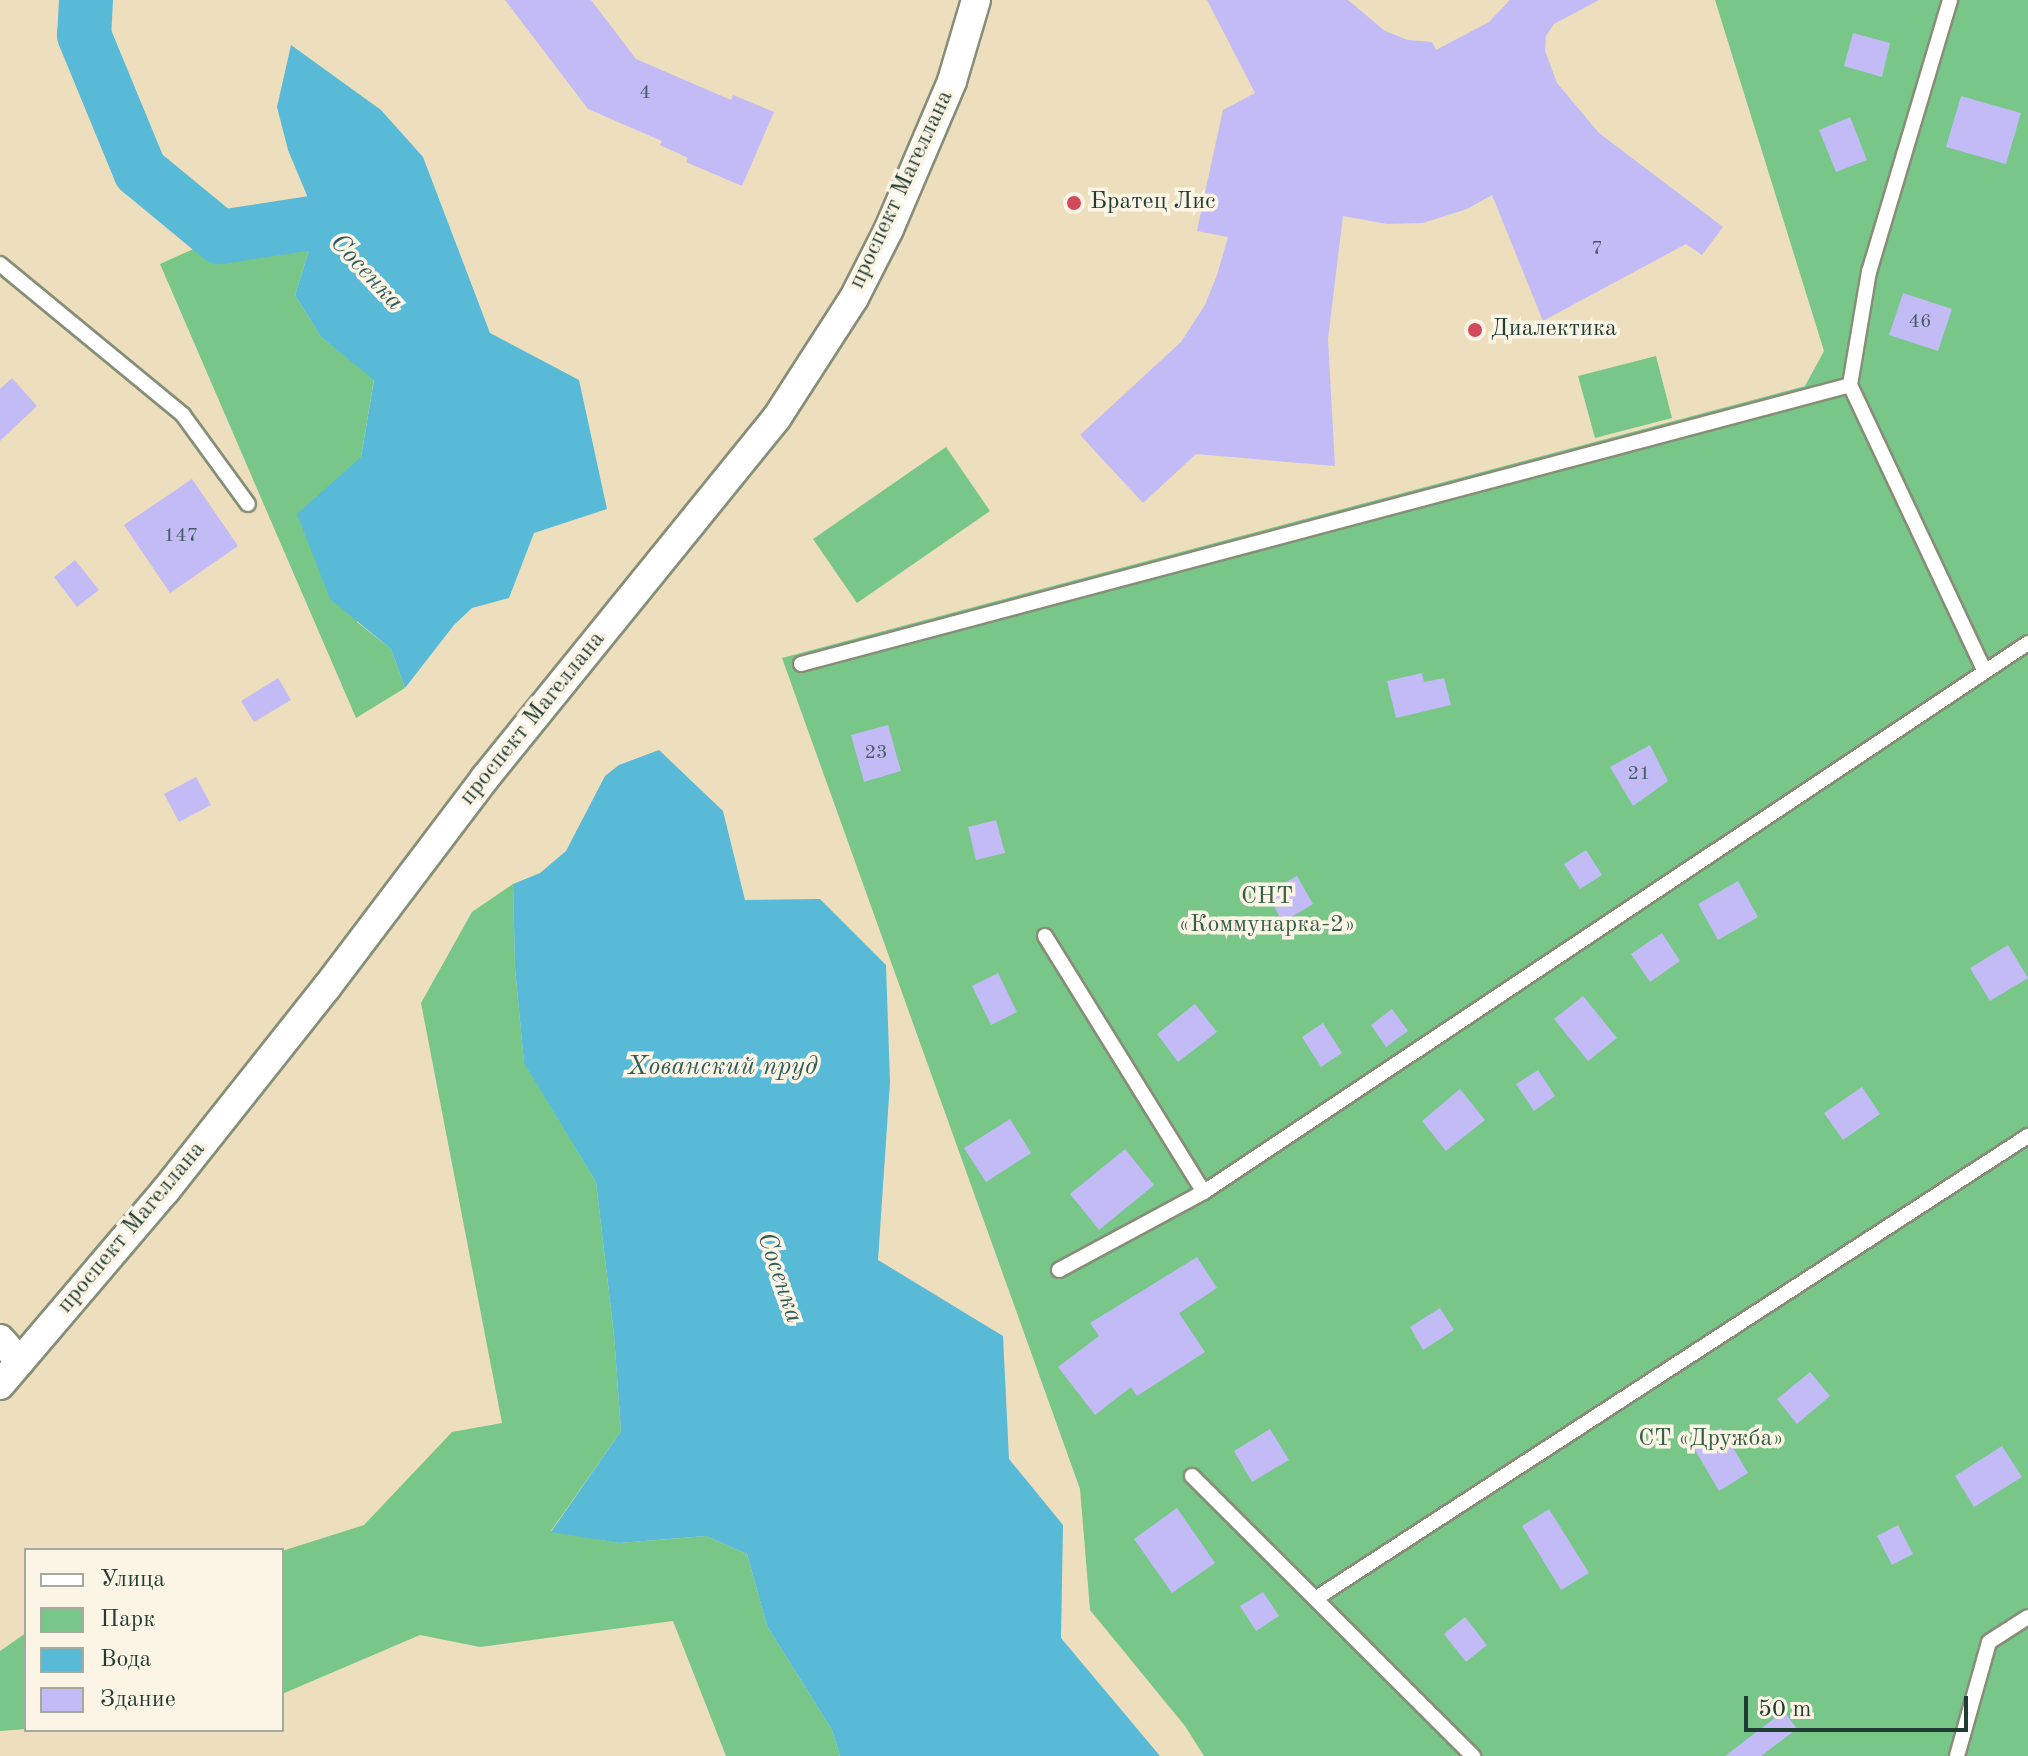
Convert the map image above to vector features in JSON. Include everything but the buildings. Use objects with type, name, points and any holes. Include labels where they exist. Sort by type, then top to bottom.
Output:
[{"type":"street","name":"проспект Магеллана","points":[[0,1385],[166,1190],[327,987],[485,778],[776,419],[854,298],[889,229],[952,81],[976,0]]},
{"type":"street","points":[[0,1339],[20,1361]]},
{"type":"lane","points":[[1950,0],[1869,272],[1850,385],[1984,670]]},
{"type":"lane","points":[[0,264],[183,415],[248,504]]},
{"type":"lane","points":[[801,664],[1850,385]]},
{"type":"lane","points":[[1059,1270],[1204,1192],[2028,643]]},
{"type":"lane","points":[[1045,936],[1204,1192]]},
{"type":"lane","points":[[1318,1597],[2028,1136]]},
{"type":"lane","points":[[1192,1476],[1318,1597],[1473,1756]]},
{"type":"lane","points":[[1957,1756],[1989,1642],[2028,1617]]},
{"type":"green space","name":"СНТ «Коммунарка-2»","points":[[1715,0],[2028,0],[2028,1756],[1204,1756],[1185,1726],[1090,1610],[1080,1489],[782,658],[1805,386],[1824,351]]},
{"type":"green space","points":[[318,222],[295,295],[321,337],[374,379],[361,457],[357,622],[391,649],[405,688],[356,718],[160,264],[220,237]]},
{"type":"green space","points":[[1656,356],[1672,418],[1595,438],[1578,376]]},
{"type":"green space","points":[[946,447],[990,511],[857,603],[813,539]]},
{"type":"green space","points":[[513,884],[515,968],[524,1062],[596,1182],[614,1335],[621,1431],[551,1531],[619,1543],[706,1536],[747,1554],[767,1626],[832,1730],[840,1756],[726,1756],[673,1621],[480,1647],[420,1635],[284,1693],[284,1550],[364,1525],[452,1432],[502,1423],[421,1003],[472,912]]},
{"type":"green space","points":[[24,1634],[24,1729],[0,1731],[0,1651]]},
{"type":"water","points":[[291,45],[381,110],[423,157],[490,333],[579,380],[607,509],[534,533],[509,598],[472,608],[454,625],[405,688],[391,649],[330,599],[297,514],[361,457],[374,380],[321,337],[295,295],[318,222],[288,150],[277,107]]},
{"type":"water","name":"Хованский пруд","points":[[659,750],[723,811],[745,900],[820,899],[886,965],[890,1082],[878,1260],[1003,1336],[1009,1459],[1063,1525],[1061,1638],[1160,1756],[840,1756],[832,1730],[767,1626],[747,1554],[706,1536],[619,1543],[551,1532],[621,1431],[614,1335],[596,1182],[524,1063],[515,968],[513,884],[540,873],[566,851],[605,776],[619,765]]},
{"type":"waterway","name":"Сосенка","points":[[86,0],[84,35],[140,171],[220,237],[318,222],[370,275]]},
{"type":"place","name":"Братец Лис","points":[[1074,203]]},
{"type":"place","name":"Диалектика","points":[[1475,330]]},
{"type":"park label","name":"СТ «Дружба»","points":[[1711,1440]]}]
